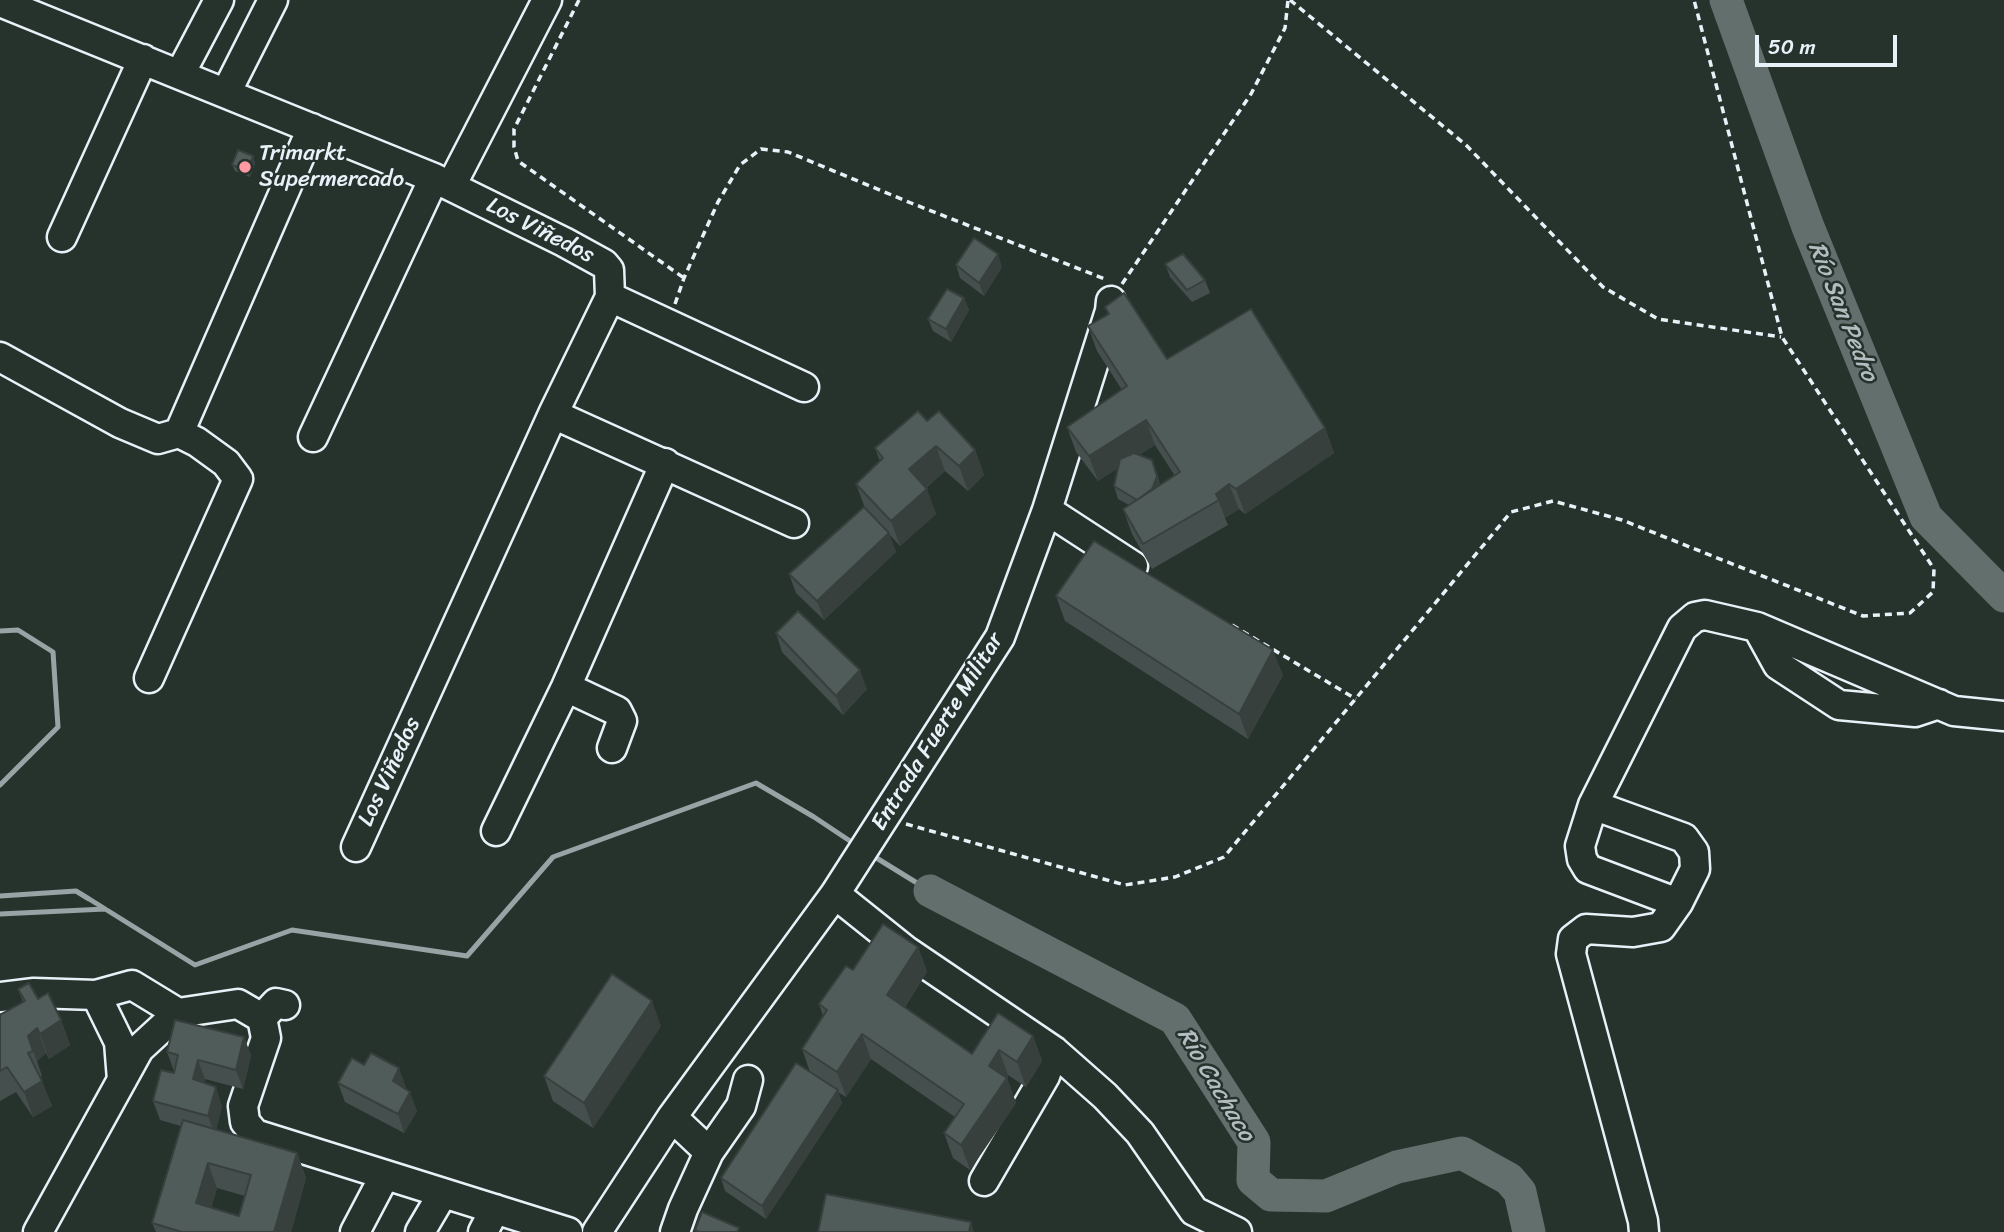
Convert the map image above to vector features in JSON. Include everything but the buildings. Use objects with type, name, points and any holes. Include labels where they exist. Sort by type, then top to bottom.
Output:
[{"type":"street","points":[[180,74],[219,0]]},
{"type":"street","points":[[226,93],[272,0]]},
{"type":"street","points":[[313,437],[442,182],[547,0]]},
{"type":"street","name":"Los Viñedos","points":[[0,2],[442,182],[604,264],[609,270],[610,297],[553,414],[356,847]]},
{"type":"street","points":[[62,237],[143,59]]},
{"type":"street","points":[[179,433],[312,128]]},
{"type":"street","points":[[610,297],[804,387]]},
{"type":"street","name":"Entrada Fuerte Militar","points":[[597,1232],[672,1117],[836,892],[1000,637],[1047,510],[1111,301]]},
{"type":"street","points":[[0,357],[120,423],[158,439],[179,433],[197,442],[226,463],[238,479],[149,678]]},
{"type":"street","points":[[553,414],[794,523]]},
{"type":"street","points":[[496,831],[566,687],[665,463]]},
{"type":"street","points":[[1047,510],[1137,569]]},
{"type":"street","points":[[1678,904],[1588,869],[1582,859],[1580,846],[1593,805],[1682,628],[1695,617],[1706,615],[1757,627],[1954,711],[2004,716]]},
{"type":"street","points":[[1757,627],[1778,665],[1839,705],[1914,712],[1939,704]]},
{"type":"street","points":[[566,687],[617,711],[622,721],[612,748]]},
{"type":"street","points":[[1593,805],[1684,838],[1694,852],[1695,869],[1678,904],[1661,927],[1633,932],[1586,929],[1573,939],[1571,954],[1644,1232]]},
{"type":"street","points":[[836,892],[905,950],[1054,1051],[1105,1096],[1140,1133],[1194,1211],[1237,1232]]},
{"type":"street","points":[[0,997],[34,993],[96,995],[132,985],[178,1013]]},
{"type":"street","points":[[96,995],[119,1042],[122,1080]]},
{"type":"street","points":[[38,1232],[139,1049],[178,1013],[238,1004],[274,1012],[243,1106],[245,1122],[256,1135],[443,1193],[489,1221],[570,1232]]},
{"type":"street","points":[[984,1181],[1045,1076],[1054,1051]]},
{"type":"street","points":[[675,1232],[709,1152],[741,1107],[748,1080]]},
{"type":"street","points":[[672,1117],[709,1152]]},
{"type":"street","name":"Entrada Fuerte Militar","points":[[570,1232],[650,1128],[672,1117]]},
{"type":"street","points":[[355,1232],[385,1175]]},
{"type":"street","points":[[420,1232],[443,1193]]},
{"type":"path","points":[[579,0],[514,129],[514,147],[518,161],[684,278]]},
{"type":"path","points":[[1111,301],[1251,94],[1285,28],[1289,0]]},
{"type":"path","points":[[1289,0],[1466,145],[1603,287],[1658,320],[1782,337]]},
{"type":"path","points":[[883,820],[1125,885],[1175,877],[1224,857],[1511,512],[1553,501],[1622,520],[1863,615],[1910,613],[1933,592],[1934,569],[1782,337],[1694,0]]},
{"type":"path","points":[[668,323],[684,278],[718,202],[740,165],[761,149],[788,152],[1090,272],[1105,279],[1111,301]]},
{"type":"path","points":[[1229,624],[1356,699]]},
{"type":"waterway","name":"Río San Pedro","points":[[1726,0],[1808,227],[1926,517],[2004,596]]},
{"type":"waterway","points":[[0,631],[18,630],[53,652],[58,727],[0,785]]},
{"type":"waterway","points":[[86,897],[195,965],[292,930],[467,956],[553,857],[756,783],[856,845]]},
{"type":"waterway","points":[[870,854],[930,891]]},
{"type":"waterway","points":[[0,896],[76,891],[89,899]]},
{"type":"waterway","name":"Río Cachaco","points":[[930,891],[1175,1019],[1254,1142],[1253,1180],[1271,1195],[1326,1196],[1397,1167],[1462,1153],[1509,1179],[1520,1192],[1529,1232]]},
{"type":"waterway","points":[[0,914],[105,909]]},
{"type":"place","name":"Trimarkt Supermercado","points":[[245,167]]}]
